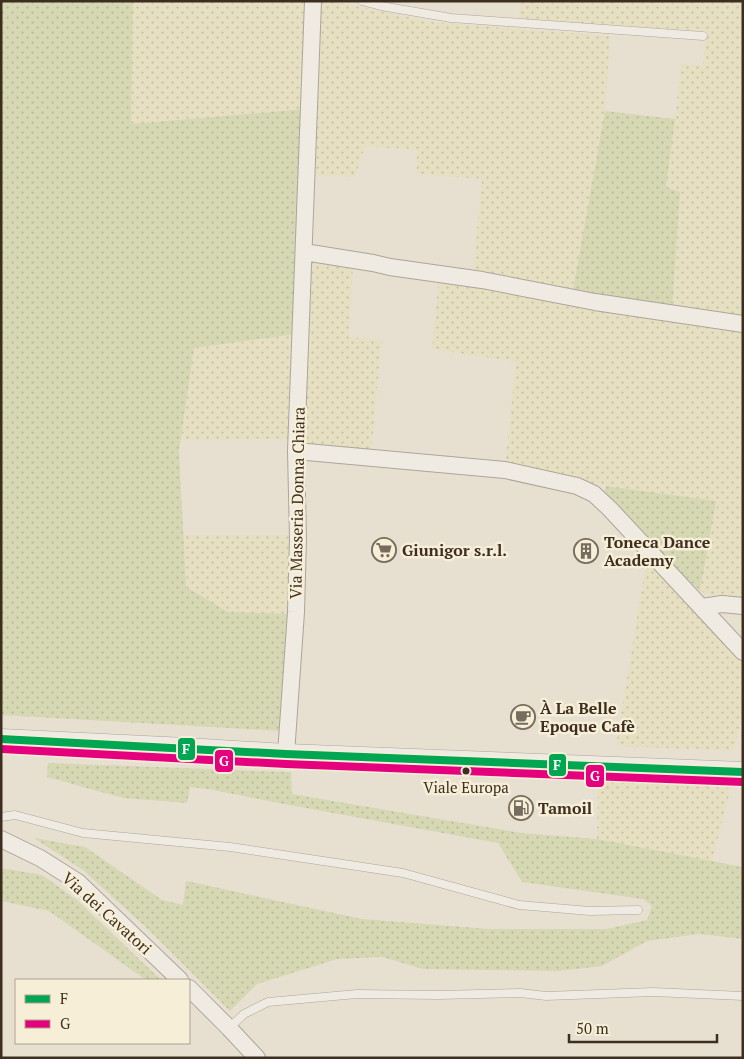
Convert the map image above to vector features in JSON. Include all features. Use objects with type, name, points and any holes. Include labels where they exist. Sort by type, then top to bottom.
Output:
[{"type":"street","name":"Via Masseria Donna Chiara","points":[[286,754],[296,612],[298,547],[296,452],[313,1]]},
{"type":"street","points":[[304,252],[482,280],[595,302],[743,324]]},
{"type":"street","points":[[296,452],[505,470],[577,486],[594,494],[610,509],[743,652]]},
{"type":"street","points":[[702,607],[722,604],[743,606]]},
{"type":"street","points":[[1,740],[177,747],[286,754],[743,772]]},
{"type":"street","name":"Via dei Cavatori","points":[[1,839],[40,858],[78,882],[179,979]]},
{"type":"street","points":[[190,989],[230,1028],[257,1058]]},
{"type":"lane","points":[[362,1],[451,18],[703,36]]},
{"type":"lane","points":[[1,817],[15,815],[84,832],[230,847],[403,873],[519,905],[590,911],[638,910]]},
{"type":"lane","points":[[230,1028],[244,1014],[268,1002],[358,994],[520,993],[546,996],[653,992],[743,996]]},
{"type":"shaded area","points":[[133,1],[308,1],[305,109],[131,124]]},
{"type":"shaded area","points":[[319,1],[334,1],[431,22],[610,36],[605,111],[572,295],[473,272],[482,179],[417,174],[417,150],[365,146],[355,177],[315,175]]},
{"type":"shaded area","points":[[520,1],[743,1],[743,319],[672,309],[680,192],[666,187],[681,64],[703,66],[706,31],[519,19]]},
{"type":"shaded area","points":[[311,257],[353,262],[349,337],[382,340],[371,452],[310,448],[301,441]]},
{"type":"shaded area","points":[[439,278],[743,329],[743,599],[709,595],[700,591],[715,501],[606,486],[505,466],[516,362],[432,349]]},
{"type":"shaded area","points":[[296,334],[292,439],[181,440],[194,348]]},
{"type":"shaded area","points":[[183,535],[293,535],[290,614],[228,612],[185,587]]},
{"type":"shaded area","points":[[647,556],[743,658],[743,710],[734,751],[616,746]]},
{"type":"shaded area","points":[[598,780],[731,788],[712,862],[597,839]]},
{"type":"green space","points":[[1,1],[133,1],[131,124],[305,109],[296,334],[194,348],[179,451],[186,587],[228,612],[290,614],[282,731],[1,715]]},
{"type":"green space","points":[[605,111],[675,119],[666,187],[680,192],[672,309],[572,295]]},
{"type":"green space","points":[[606,486],[716,501],[700,591],[603,497]]},
{"type":"green space","points":[[48,763],[291,772],[292,794],[522,833],[597,839],[743,867],[743,939],[699,934],[647,941],[602,966],[559,971],[423,969],[383,957],[337,959],[257,984],[230,1011],[151,932],[83,870],[34,838],[85,847],[162,900],[183,905],[186,881],[362,919],[489,929],[607,929],[647,920],[652,906],[643,899],[522,882],[498,843],[208,789],[190,787],[187,803],[123,798],[47,777]]},
{"type":"green space","points":[[1,868],[42,875],[77,900],[160,979],[145,979],[49,911],[1,901]]},
{"type":"transit line","name":"F","points":[[1,739],[286,754],[743,772]]},
{"type":"transit line","name":"G","points":[[1,749],[286,764],[743,782]]},
{"type":"place","name":"Giunigor s.r.l.","points":[[384,550]]},
{"type":"place","name":"Toneca Dance Academy","points":[[586,551]]},
{"type":"place","name":"À La Belle Epoque Cafè","points":[[523,717]]},
{"type":"place","name":"Viale Europa","points":[[466,771]]},
{"type":"place","name":"Tamoil","points":[[521,808]]}]
